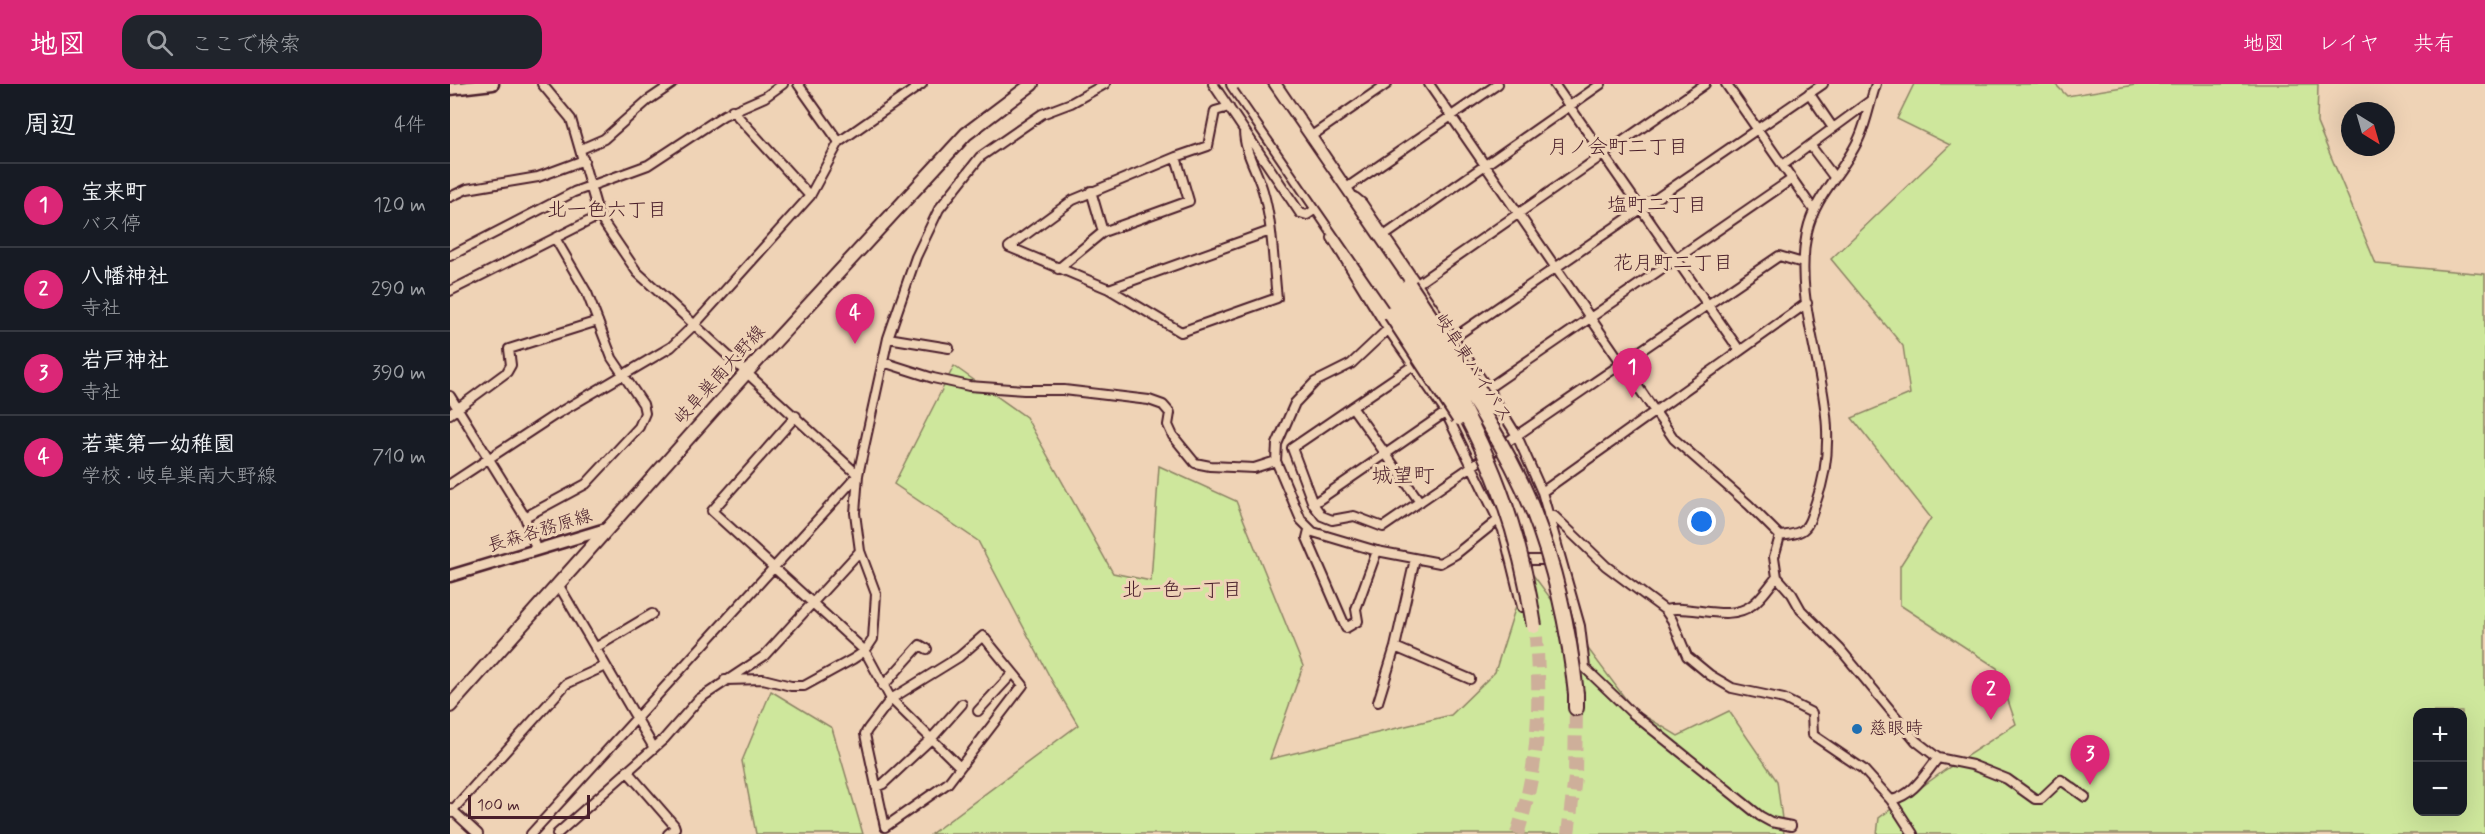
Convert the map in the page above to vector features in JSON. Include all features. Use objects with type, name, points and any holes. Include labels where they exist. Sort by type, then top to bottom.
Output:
[{"type":"highway","points":[[1234,84],[1391,314],[1473,441],[1490,476],[1500,486]]},
{"type":"highway","name":"岐阜東バイパス","points":[[1244,84],[1438,365],[1474,428],[1500,486],[1514,530],[1528,589],[1535,632]]},
{"type":"highway","name":"岐阜東バイパス","points":[[1258,84],[1476,402],[1511,463],[1531,506],[1563,601],[1576,708]]},
{"type":"highway","points":[[1274,84],[1413,285],[1487,401],[1534,496],[1531,506]]},
{"type":"main road","points":[[450,89],[493,84]]},
{"type":"main road","name":"岐阜巣南大野線","points":[[450,706],[747,372],[966,134],[1029,85]]},
{"type":"main road","name":"長森各務原線","points":[[450,576],[606,529]]},
{"type":"street","points":[[542,84],[571,119],[599,216],[637,272],[796,416],[858,476]]},
{"type":"street","points":[[581,149],[604,139],[647,101],[672,84]]},
{"type":"street","points":[[450,256],[591,185],[648,165],[732,110],[765,97],[783,84]]},
{"type":"street","points":[[798,84],[839,142]]},
{"type":"street","points":[[450,484],[555,415],[671,347],[810,196],[839,142],[922,84]]},
{"type":"street","points":[[725,680],[763,679],[791,686],[804,686],[865,651],[875,633],[876,594],[860,551],[855,513],[858,476],[888,338],[916,256],[939,209],[980,157],[1042,114],[1071,103],[1105,84]]},
{"type":"street","points":[[1213,84],[1300,213],[1307,215],[1498,84]]},
{"type":"street","points":[[1310,137],[1387,84]]},
{"type":"street","points":[[1429,84],[1674,439],[1749,505],[1780,537]]},
{"type":"street","points":[[1554,84],[1740,351]]},
{"type":"street","points":[[1384,236],[1601,84]]},
{"type":"street","points":[[1498,520],[1456,554],[1440,563],[1377,551],[1309,530],[1301,520],[1276,461],[1277,444],[1295,403],[1315,382],[1351,364],[1389,329],[1413,285],[1706,84]]},
{"type":"street","points":[[1726,84],[1813,209]]},
{"type":"street","points":[[1803,263],[1779,256],[1383,527],[1354,516],[1332,520],[1322,516],[1313,504],[1292,448],[1823,84]]},
{"type":"street","points":[[1780,537],[1799,532],[1809,521],[1821,489],[1828,436],[1826,399],[1806,303],[1803,263],[1807,231],[1813,209],[1860,138],[1876,84]]},
{"type":"street","points":[[1809,93],[1833,128]]},
{"type":"street","points":[[1782,165],[1870,101]]},
{"type":"street","points":[[1229,107],[1215,111],[1209,146],[1091,191],[1061,207],[1009,247],[1109,289],[1181,332],[1277,298],[1264,193],[1244,144],[1244,130]]},
{"type":"street","points":[[732,110],[810,196]]},
{"type":"street","points":[[1810,145],[1834,177]]},
{"type":"street","points":[[1058,269],[1103,232],[1189,201],[1176,157]]},
{"type":"street","points":[[450,197],[467,189],[538,177],[584,160]]},
{"type":"street","points":[[1313,504],[1445,411],[1488,389],[1792,179]]},
{"type":"street","points":[[1345,189],[1362,203],[1413,285],[1453,338],[1517,436],[1542,492],[1580,626],[1585,668],[1632,713],[1760,816],[1771,822],[1791,826]]},
{"type":"street","points":[[1091,191],[1103,232]]},
{"type":"street","points":[[1318,207],[1321,221],[1389,329],[1445,411],[1498,520],[1511,560],[1522,607]]},
{"type":"street","points":[[450,291],[599,216]]},
{"type":"street","points":[[1109,289],[1270,231]]},
{"type":"street","points":[[525,517],[586,484],[639,427],[645,413],[643,404],[612,358],[577,273],[555,238]]},
{"type":"street","points":[[1542,492],[1806,303]]},
{"type":"street","points":[[450,414],[507,372],[511,365],[509,349],[598,321]]},
{"type":"street","points":[[888,338],[949,348]]},
{"type":"street","points":[[883,363],[969,386],[1064,390],[1149,400],[1163,405],[1170,413],[1168,425],[1173,436],[1195,463],[1254,468],[1276,461]]},
{"type":"street","points":[[450,396],[525,517],[536,549]]},
{"type":"street","points":[[1352,407],[1420,502]]},
{"type":"street","points":[[796,416],[712,511],[865,651],[891,699],[960,767]]},
{"type":"street","points":[[531,834],[858,476]]},
{"type":"street","points":[[1548,516],[1554,516],[1605,566],[1665,610],[1688,656],[1710,675],[1732,688],[1784,699],[1812,713],[1813,735],[1863,769],[1891,800],[1913,834]]},
{"type":"street","points":[[1309,530],[1307,538],[1346,627],[1358,621],[1356,609],[1377,551]]},
{"type":"street","points":[[1780,537],[1774,557],[1777,577],[1792,594],[1801,610],[1840,649],[1916,741],[1938,758],[1972,765],[2007,779],[2035,799],[2041,799],[2061,780],[2085,797]]},
{"type":"street","points":[[556,834],[671,732],[699,699],[764,656],[860,551]]},
{"type":"street","points":[[1378,702],[1395,647],[1415,559]]},
{"type":"street","points":[[1511,560],[1561,560]]},
{"type":"street","points":[[1665,610],[1688,608],[1738,612],[1752,605],[1777,577]]},
{"type":"street","points":[[558,584],[654,748]]},
{"type":"street","points":[[595,648],[652,614]]},
{"type":"street","points":[[983,636],[1023,685],[948,783],[885,826],[865,734],[891,699],[959,657],[983,636]]},
{"type":"street","points":[[883,686],[920,645],[927,650]]},
{"type":"street","points":[[1395,647],[1470,679]]},
{"type":"street","points":[[478,834],[451,810],[566,684],[605,666]]},
{"type":"street","points":[[978,711],[1013,673]]},
{"type":"street","points":[[876,787],[883,784],[931,739],[962,704]]},
{"type":"street","points":[[1891,800],[1903,798],[1938,758]]},
{"type":"street","points":[[627,771],[674,825],[675,828],[668,834]]},
{"type":"green space","points":[[1914,84],[2055,84],[2067,96],[2141,84],[2318,84],[2317,123],[2376,264],[2485,274],[2485,834],[1877,834],[1879,818],[1945,770],[2016,724],[1997,668],[1900,605],[1900,566],[1931,518],[1852,418],[1910,394],[1903,346],[1831,259],[1950,145],[1897,119]]},
{"type":"green space","points":[[954,366],[1026,417],[1113,573],[1151,581],[1159,466],[1236,501],[1303,666],[1270,759],[1451,715],[1495,672],[1528,568],[1633,709],[1678,736],[1729,711],[1777,781],[1784,834],[931,834],[1078,725],[1053,683],[978,541],[894,484]]},
{"type":"green space","points":[[771,691],[832,728],[863,834],[756,834],[742,761]]},
{"type":"tunnel","points":[[1517,834],[1530,785],[1537,737],[1536,637]]},
{"type":"tunnel","points":[[1568,834],[1575,777],[1576,708]]},
{"type":"place","name":"若葉第一幼稚園","points":[[855,344]]},
{"type":"place","name":"宝来町","points":[[1632,398]]},
{"type":"place","name":"八幡神社","points":[[1991,720]]},
{"type":"place","name":"慈眼時","points":[[1857,729]]},
{"type":"place","name":"岩戸神社","points":[[2090,785]]},
{"type":"district","name":"月ノ会町二丁目","points":[[1618,147]]},
{"type":"district","name":"塩町二丁目","points":[[1657,205]]},
{"type":"district","name":"北一色六丁目","points":[[607,210]]},
{"type":"district","name":"花月町二丁目","points":[[1673,263]]},
{"type":"district","name":"城望町","points":[[1403,476]]},
{"type":"district","name":"北一色一丁目","points":[[1182,590]]}]
